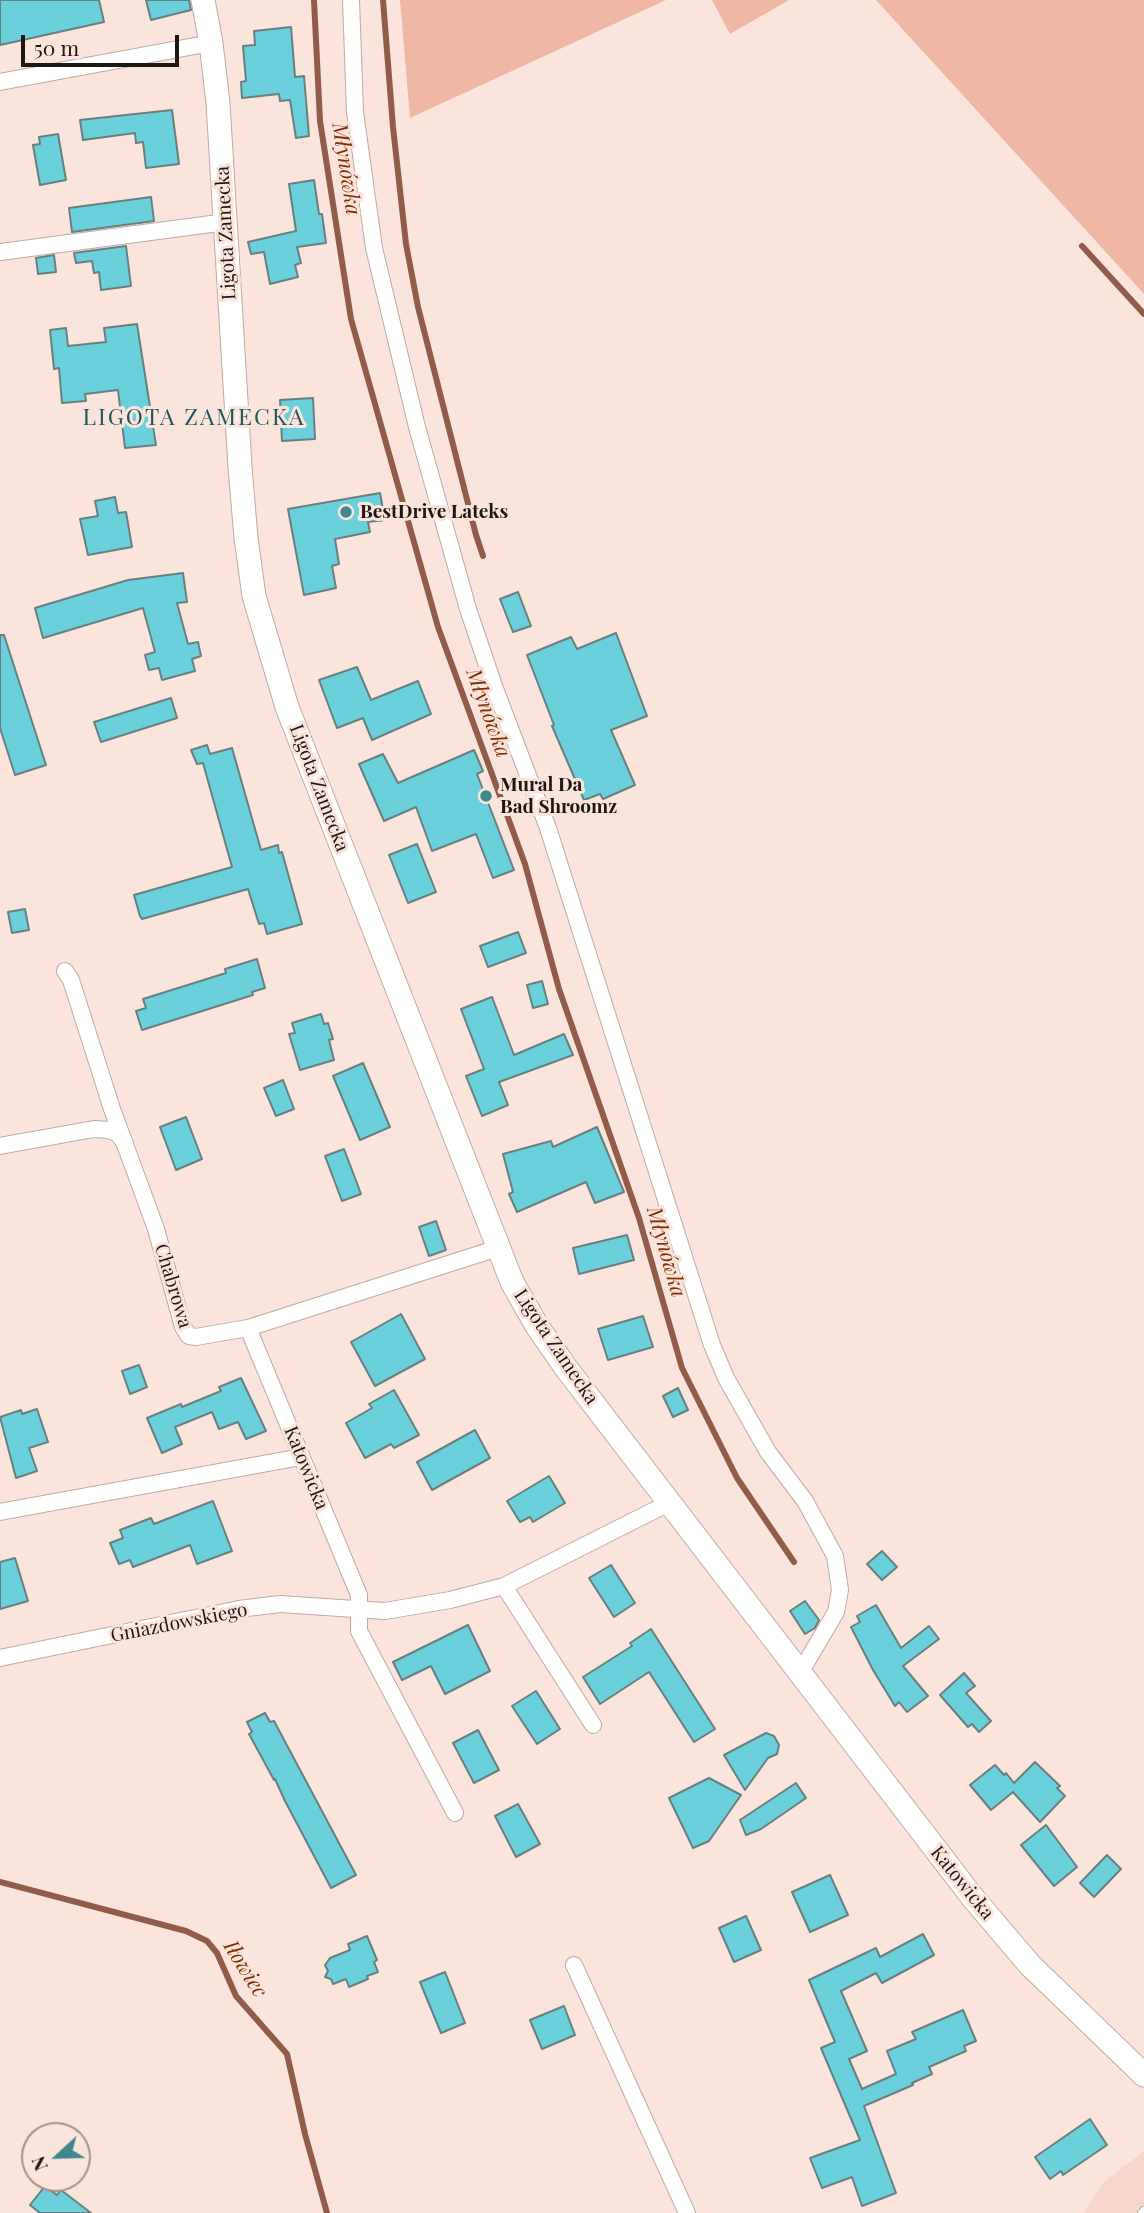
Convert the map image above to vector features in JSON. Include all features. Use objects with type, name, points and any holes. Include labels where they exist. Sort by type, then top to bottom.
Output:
[{"type":"main road","name":"Ligota Zamecka","points":[[203,0],[218,103],[246,538],[254,596],[287,707],[512,1282],[537,1326],[566,1368],[669,1503]]},
{"type":"main road","name":"Katowicka","points":[[669,1503],[973,1898],[1030,1965],[1144,2075]]},
{"type":"street","points":[[351,0],[355,112],[374,248],[417,427],[468,609],[548,828],[712,1345],[726,1378],[762,1441],[806,1501],[835,1556],[840,1590],[836,1612],[800,1673]]},
{"type":"street","points":[[0,82],[211,43]]},
{"type":"street","points":[[0,252],[226,222]]},
{"type":"street","name":"Chabrowa","points":[[65,971],[71,980],[112,1109],[156,1229],[183,1327],[189,1336],[248,1328],[498,1248]]},
{"type":"street","points":[[0,1146],[94,1129],[118,1134],[128,1148]]},
{"type":"street","name":"Katowicka","points":[[248,1328],[359,1595],[359,1631],[455,1813]]},
{"type":"street","points":[[0,1512],[301,1457]]},
{"type":"street","points":[[359,1610],[385,1611],[504,1586],[669,1503]]},
{"type":"street","points":[[504,1586],[593,1725]]},
{"type":"street","name":"Gniazdowskiego","points":[[0,1658],[192,1621],[239,1609],[280,1604],[359,1610]]},
{"type":"street","points":[[574,1965],[687,2213]]},
{"type":"shaded area","points":[[400,0],[666,0],[410,118]]},
{"type":"shaded area","points":[[712,0],[789,0],[730,34]]},
{"type":"shaded area","points":[[876,0],[1144,0],[1144,294]]},
{"type":"shaded area","points":[[1144,2151],[1144,2213],[1083,2213],[1103,2183]]},
{"type":"building","points":[[0,0],[99,0],[104,22],[0,45]]},
{"type":"building","points":[[146,0],[189,0],[191,10],[151,20]]},
{"type":"building","points":[[291,27],[295,77],[304,76],[309,136],[296,138],[290,100],[280,101],[279,94],[242,98],[241,82],[246,81],[243,46],[255,45],[254,31]]},
{"type":"building","points":[[172,110],[179,164],[146,168],[143,142],[136,143],[135,133],[83,140],[80,120]]},
{"type":"building","points":[[58,134],[66,180],[40,185],[33,145],[40,144],[39,137]]},
{"type":"building","points":[[314,180],[326,243],[297,247],[301,263],[295,265],[298,277],[270,284],[264,252],[251,254],[248,242],[296,231],[289,184]]},
{"type":"building","points":[[151,197],[154,221],[72,232],[69,208]]},
{"type":"building","points":[[126,246],[131,286],[101,290],[99,272],[94,273],[92,261],[76,263],[74,253]]},
{"type":"building","points":[[54,255],[56,272],[38,274],[36,258]]},
{"type":"building","points":[[137,324],[156,445],[125,448],[118,390],[85,394],[86,401],[62,403],[59,368],[54,369],[50,330],[66,328],[68,346],[106,342],[104,328]]},
{"type":"building","points":[[313,398],[315,439],[282,441],[280,400]]},
{"type":"building","points":[[380,493],[385,520],[368,522],[370,532],[335,539],[339,564],[332,566],[336,588],[304,595],[288,509]]},
{"type":"building","points":[[115,497],[118,513],[126,512],[132,547],[88,555],[80,519],[98,516],[95,501]]},
{"type":"building","points":[[183,573],[187,602],[177,603],[188,644],[198,642],[201,656],[192,659],[195,671],[162,680],[159,668],[149,670],[145,655],[155,652],[143,608],[43,638],[35,608],[128,580]]},
{"type":"building","points":[[518,592],[531,626],[513,632],[500,599]]},
{"type":"building","points":[[616,633],[647,716],[611,730],[635,785],[603,799],[600,794],[584,800],[552,726],[554,725],[527,655],[571,637],[577,649]]},
{"type":"building","points":[[0,635],[4,635],[46,765],[15,775],[0,728]]},
{"type":"building","points":[[357,667],[371,700],[418,681],[431,714],[372,740],[363,718],[337,728],[319,680]]},
{"type":"building","points":[[171,698],[177,718],[101,742],[94,722]]},
{"type":"building","points":[[207,745],[210,754],[232,748],[261,850],[278,845],[279,853],[282,852],[302,924],[267,934],[264,923],[259,924],[248,889],[142,919],[140,916],[134,895],[232,867],[203,763],[197,764],[191,750]]},
{"type":"building","points":[[474,750],[483,771],[477,774],[514,870],[493,878],[476,834],[432,851],[416,807],[384,821],[359,764],[383,754],[398,783]]},
{"type":"building","points":[[417,844],[436,892],[408,903],[389,855]]},
{"type":"building","points":[[25,909],[29,930],[12,933],[8,912]]},
{"type":"building","points":[[518,932],[526,953],[488,967],[480,946]]},
{"type":"building","points":[[257,959],[265,988],[252,992],[253,995],[142,1030],[136,1011],[146,1008],[143,999],[226,973],[225,969]]},
{"type":"building","points":[[542,981],[548,1004],[533,1008],[527,985]]},
{"type":"building","points":[[492,997],[514,1055],[564,1034],[573,1055],[499,1082],[508,1105],[482,1116],[466,1076],[484,1069],[461,1009]]},
{"type":"building","points":[[321,1014],[324,1024],[328,1023],[333,1039],[329,1040],[334,1060],[300,1070],[289,1034],[295,1033],[292,1023]]},
{"type":"building","points":[[363,1063],[390,1127],[360,1140],[333,1076]]},
{"type":"building","points":[[283,1080],[294,1109],[276,1116],[264,1088]]},
{"type":"building","points":[[186,1117],[202,1159],[176,1170],[160,1127]]},
{"type":"building","points":[[597,1127],[624,1192],[595,1203],[586,1182],[517,1212],[509,1194],[513,1192],[503,1154],[551,1141],[553,1147]]},
{"type":"building","points":[[344,1149],[361,1194],[342,1201],[325,1156]]},
{"type":"building","points":[[436,1221],[446,1250],[429,1256],[419,1227]]},
{"type":"building","points":[[627,1235],[634,1260],[579,1274],[573,1248]]},
{"type":"building","points":[[401,1314],[425,1359],[375,1386],[351,1342]]},
{"type":"building","points":[[643,1316],[653,1347],[608,1360],[598,1329]]},
{"type":"building","points":[[139,1365],[147,1387],[130,1394],[122,1371]]},
{"type":"building","points":[[241,1378],[266,1431],[246,1439],[238,1422],[219,1429],[212,1412],[175,1427],[182,1444],[162,1453],[147,1418],[221,1391],[219,1387]]},
{"type":"building","points":[[678,1388],[688,1410],[673,1417],[663,1396]]},
{"type":"building","points":[[394,1390],[419,1435],[394,1448],[391,1444],[365,1458],[346,1423],[372,1408],[369,1404]]},
{"type":"building","points":[[37,1409],[48,1442],[29,1448],[37,1471],[16,1478],[0,1417],[21,1410],[22,1414]]},
{"type":"building","points":[[475,1430],[490,1458],[432,1490],[417,1462]]},
{"type":"building","points":[[549,1476],[565,1503],[533,1522],[530,1517],[520,1522],[507,1501]]},
{"type":"building","points":[[213,1501],[232,1551],[197,1564],[190,1545],[133,1567],[130,1560],[119,1564],[110,1543],[123,1538],[120,1530],[151,1518],[154,1524]]},
{"type":"building","points":[[882,1551],[897,1567],[882,1580],[867,1564]]},
{"type":"building","points":[[15,1558],[28,1601],[0,1609],[0,1562]]},
{"type":"building","points":[[611,1565],[635,1603],[614,1617],[589,1578]]},
{"type":"building","points":[[805,1601],[819,1620],[815,1628],[805,1634],[790,1611]]},
{"type":"building","points":[[876,1605],[901,1648],[929,1626],[939,1639],[903,1666],[928,1696],[907,1712],[899,1702],[895,1706],[851,1627],[860,1622],[857,1616]]},
{"type":"building","points":[[468,1625],[490,1671],[445,1694],[431,1666],[402,1680],[393,1662]]},
{"type":"building","points":[[651,1629],[715,1729],[694,1742],[649,1672],[600,1704],[583,1677],[632,1646],[630,1643]]},
{"type":"building","points":[[964,1673],[975,1686],[966,1693],[991,1721],[979,1732],[972,1724],[968,1727],[940,1695]]},
{"type":"building","points":[[536,1691],[560,1729],[537,1744],[512,1706]]},
{"type":"building","points":[[265,1713],[270,1722],[274,1721],[356,1875],[331,1888],[249,1734],[252,1732],[247,1722]]},
{"type":"building","points":[[478,1730],[499,1770],[474,1783],[453,1743]]},
{"type":"building","points":[[766,1733],[774,1736],[779,1745],[777,1754],[768,1758],[745,1790],[724,1755]]},
{"type":"building","points":[[1035,1762],[1060,1786],[1057,1788],[1065,1796],[1040,1822],[1013,1792],[991,1810],[970,1785],[995,1765],[1014,1783]]},
{"type":"building","points":[[709,1778],[741,1795],[709,1841],[693,1848],[669,1798]]},
{"type":"building","points":[[796,1783],[806,1798],[761,1829],[746,1835],[740,1820]]},
{"type":"building","points":[[518,1804],[540,1844],[516,1857],[495,1816]]},
{"type":"building","points":[[1046,1825],[1077,1867],[1054,1886],[1021,1845]]},
{"type":"building","points":[[1107,1855],[1121,1869],[1094,1897],[1080,1883]]},
{"type":"building","points":[[830,1875],[848,1915],[810,1932],[792,1892]]},
{"type":"building","points":[[746,1916],[761,1950],[734,1962],[719,1928]]},
{"type":"building","points":[[923,1934],[934,1955],[882,1983],[876,1973],[841,1991],[867,2051],[849,2059],[862,2089],[896,2074],[887,2051],[916,2039],[912,2032],[963,2010],[976,2041],[964,2046],[966,2051],[929,2067],[932,2074],[864,2106],[896,2193],[862,2206],[852,2177],[822,2188],[810,2158],[860,2140],[821,2048],[835,2042],[809,1980],[876,1948],[880,1957]]},
{"type":"building","points":[[367,1936],[377,1960],[374,1962],[378,1972],[349,1987],[346,1979],[333,1984],[331,1979],[325,1977],[328,1971],[325,1965],[330,1958],[350,1950],[348,1944]]},
{"type":"building","points":[[445,1972],[465,2023],[441,2033],[420,1982]]},
{"type":"building","points":[[564,2006],[575,2035],[542,2049],[530,2020]]},
{"type":"building","points":[[1090,2119],[1107,2145],[1063,2175],[1061,2171],[1050,2179],[1035,2157]]},
{"type":"building","points":[[40,2192],[53,2192],[57,2195],[64,2192],[91,2213],[40,2213],[30,2205]]},
{"type":"waterway","name":"Młynówka","points":[[314,0],[320,121],[351,319],[438,627],[525,864],[559,989],[639,1218],[682,1368],[737,1478],[794,1562]]},
{"type":"waterway","points":[[383,0],[406,244],[418,307],[483,556]]},
{"type":"waterway","points":[[1082,246],[1144,314]]},
{"type":"waterway","name":"Iłowiec","points":[[0,1882],[186,1931],[207,1941],[217,1953],[236,1996],[287,2054],[327,2213]]},
{"type":"place","name":"BestDrive Lateks","points":[[346,512]]},
{"type":"place","name":"Mural Da Bad Shroomz","points":[[486,796]]},
{"type":"district","name":"LIGOTA ZAMECKA","points":[[194,418]]}]
